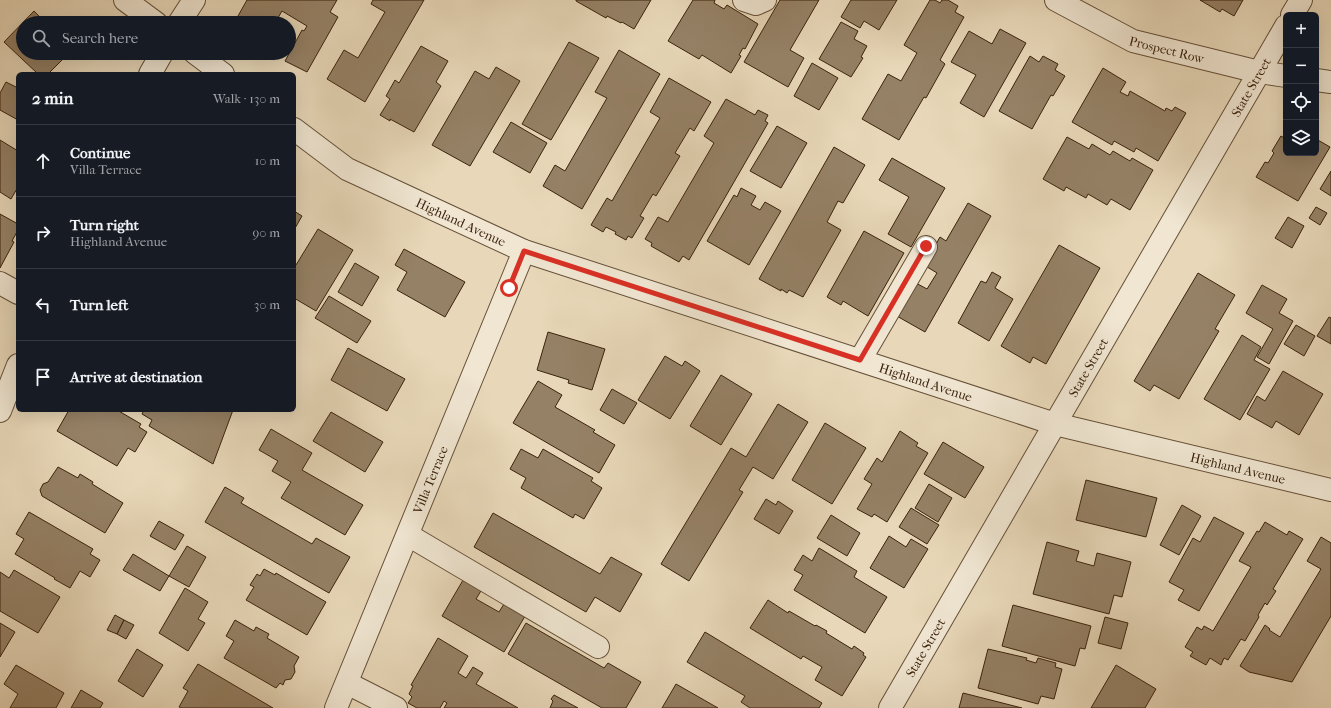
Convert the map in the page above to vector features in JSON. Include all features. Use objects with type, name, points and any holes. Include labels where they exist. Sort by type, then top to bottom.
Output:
[{"type":"street","points":[[125,0],[147,16]]},
{"type":"street","points":[[184,16],[194,0]]},
{"type":"street","points":[[744,0],[756,4],[765,0]]},
{"type":"street","name":"Prospect Row","points":[[1056,0],[1133,41],[1259,72],[1283,76]]},
{"type":"street","points":[[1294,12],[1301,0]]},
{"type":"street","name":"State Street","points":[[890,708],[1283,31]]},
{"type":"street","points":[[151,72],[158,60]]},
{"type":"street","points":[[204,60],[220,72]]},
{"type":"street","points":[[1319,80],[1331,82]]},
{"type":"street","name":"Highland Avenue","points":[[296,131],[347,169],[524,251],[1055,424],[1331,490]]},
{"type":"street","points":[[860,360],[926,246]]},
{"type":"street","name":"Villa Terrace","points":[[336,708],[524,251]]},
{"type":"street","points":[[0,283],[16,292]]},
{"type":"street","points":[[0,411],[16,370]]},
{"type":"street","points":[[408,535],[598,647]]},
{"type":"street","points":[[347,683],[396,708]]},
{"type":"building","points":[[247,0],[337,0],[330,12],[338,17],[307,72],[285,61],[296,60],[296,41],[302,30],[304,31],[307,26],[296,19],[296,16],[290,16],[282,11],[279,16],[238,16]]},
{"type":"building","points":[[373,0],[424,0],[365,102],[327,79],[344,50],[358,58],[385,12],[371,4]]},
{"type":"building","points":[[576,0],[651,0],[634,29],[607,16],[606,18]]},
{"type":"building","points":[[693,0],[715,0],[714,3],[724,9],[727,5],[758,24],[745,49],[743,48],[739,55],[741,56],[731,73],[702,55],[699,59],[668,41]]},
{"type":"building","points":[[780,0],[819,0],[790,50],[804,58],[788,87],[744,62]]},
{"type":"building","points":[[851,0],[897,0],[879,30],[864,21],[860,28],[841,17]]},
{"type":"building","points":[[930,0],[935,0],[940,3],[942,0],[948,0],[958,6],[955,12],[964,17],[940,60],[945,64],[926,98],[924,97],[899,140],[862,119],[888,74],[901,81],[917,53],[904,45]]},
{"type":"building","points":[[1200,0],[1243,0],[1234,16],[1222,9],[1220,12]]},
{"type":"building","points":[[34,11],[39,16],[29,16]]},
{"type":"building","points":[[841,22],[858,31],[854,39],[867,46],[861,57],[863,58],[851,77],[819,59]]},
{"type":"building","points":[[1000,29],[1026,43],[984,117],[960,103],[976,75],[951,62],[969,31],[992,44]]},
{"type":"building","points":[[16,30],[16,53],[4,42]]},
{"type":"building","points":[[569,42],[599,58],[551,140],[522,124]]},
{"type":"building","points":[[421,46],[448,61],[436,82],[441,86],[414,132],[380,115],[390,99],[386,96],[395,80],[399,83]]},
{"type":"building","points":[[619,50],[660,74],[582,209],[543,186],[555,165],[565,171],[607,98],[595,92]]},
{"type":"building","points":[[1030,56],[1039,62],[1043,56],[1058,64],[1055,70],[1065,76],[1053,96],[1051,95],[1032,129],[999,111]]},
{"type":"building","points":[[23,60],[62,60],[50,72],[36,72]]},
{"type":"building","points":[[812,63],[838,78],[819,110],[794,96]]},
{"type":"building","points":[[496,67],[520,81],[470,166],[432,145],[475,71],[489,79]]},
{"type":"building","points":[[1103,68],[1126,82],[1120,92],[1128,96],[1130,91],[1165,111],[1166,108],[1172,111],[1175,107],[1186,113],[1158,161],[1136,148],[1134,152],[1114,141],[1112,145],[1072,122]]},
{"type":"building","points":[[669,78],[711,102],[694,131],[690,128],[675,153],[680,156],[656,196],[653,194],[640,216],[644,218],[632,238],[628,236],[626,240],[615,234],[616,232],[606,227],[603,232],[591,225],[607,198],[612,201],[660,118],[650,112]]},
{"type":"building","points":[[6,82],[16,87],[16,119],[0,110],[0,93]]},
{"type":"building","points":[[726,99],[755,115],[758,110],[768,115],[765,121],[768,123],[689,260],[683,256],[679,262],[651,246],[652,243],[645,239],[658,217],[668,222],[714,143],[704,136]]},
{"type":"building","points":[[511,122],[547,143],[530,173],[493,152]]},
{"type":"building","points":[[777,126],[807,143],[781,188],[750,171]]},
{"type":"building","points":[[1281,136],[1283,137],[1283,156],[1319,156],[1319,141],[1330,147],[1298,201],[1256,177],[1265,162],[1268,163],[1274,153],[1272,151]]},
{"type":"building","points":[[1067,137],[1089,149],[1092,144],[1110,155],[1113,151],[1130,161],[1132,158],[1153,170],[1130,210],[1111,199],[1107,205],[1088,194],[1086,198],[1066,187],[1064,191],[1043,179]]},
{"type":"building","points":[[0,140],[16,150],[16,190],[11,199],[0,192]]},
{"type":"building","points":[[834,147],[865,165],[843,203],[838,201],[827,222],[841,230],[803,297],[789,290],[787,293],[781,289],[781,291],[759,279]]},
{"type":"building","points":[[892,158],[945,188],[911,247],[888,234],[909,197],[879,180]]},
{"type":"building","points":[[1331,171],[1331,196],[1320,189]]},
{"type":"building","points":[[741,188],[756,196],[751,205],[760,210],[765,202],[781,211],[749,265],[707,241],[734,195],[737,197]]},
{"type":"building","points":[[968,203],[991,216],[925,332],[895,315],[914,282],[927,289],[937,273],[924,265],[940,237],[946,241]]},
{"type":"building","points":[[1316,207],[1327,213],[1320,225],[1309,218]]},
{"type":"building","points":[[296,212],[302,216],[296,226]]},
{"type":"building","points":[[0,214],[16,223],[16,234],[12,241],[14,242],[0,268]]},
{"type":"building","points":[[1288,217],[1304,226],[1292,248],[1275,238]]},
{"type":"building","points":[[318,229],[353,250],[316,311],[296,299],[296,265]]},
{"type":"building","points":[[864,231],[904,253],[868,316],[843,301],[841,305],[827,297]]},
{"type":"building","points":[[1059,245],[1100,268],[1046,364],[1033,357],[1030,363],[1001,346]]},
{"type":"building","points":[[404,249],[465,282],[445,317],[397,290],[407,272],[395,265]]},
{"type":"building","points":[[355,263],[379,277],[362,306],[338,292]]},
{"type":"building","points":[[992,272],[1001,277],[995,288],[1013,299],[989,341],[958,323],[981,281],[986,283]]},
{"type":"building","points":[[1198,273],[1235,295],[1215,329],[1219,331],[1179,399],[1154,385],[1150,391],[1134,381]]},
{"type":"building","points":[[1262,285],[1287,299],[1279,313],[1293,321],[1269,364],[1257,357],[1273,329],[1246,313]]},
{"type":"building","points":[[329,296],[371,321],[357,343],[315,318]]},
{"type":"building","points":[[1329,317],[1331,318],[1331,344],[1317,336]]},
{"type":"building","points":[[1296,325],[1315,336],[1304,356],[1284,344]]},
{"type":"building","points":[[548,332],[605,349],[592,390],[568,383],[569,380],[537,370]]},
{"type":"building","points":[[1242,335],[1261,347],[1254,360],[1270,369],[1240,420],[1204,399]]},
{"type":"building","points":[[348,348],[405,379],[387,411],[331,380]]},
{"type":"building","points":[[665,356],[682,366],[685,361],[700,371],[670,419],[638,400]]},
{"type":"building","points":[[1283,371],[1323,394],[1299,435],[1276,421],[1272,428],[1247,414],[1257,396],[1265,401]]},
{"type":"building","points":[[721,375],[752,394],[721,445],[690,426]]},
{"type":"building","points":[[538,381],[562,395],[555,407],[595,430],[593,432],[615,445],[599,473],[513,423]]},
{"type":"building","points":[[612,389],[637,403],[624,424],[600,410]]},
{"type":"building","points":[[778,404],[808,422],[773,479],[753,467],[739,490],[743,492],[689,581],[661,564],[731,448],[746,457]]},
{"type":"building","points":[[68,412],[120,412],[141,424],[139,427],[147,432],[135,452],[128,448],[117,466],[57,431]]},
{"type":"building","points":[[143,412],[232,412],[213,464],[149,426],[152,420],[142,414]]},
{"type":"building","points":[[331,412],[383,442],[365,472],[313,441]]},
{"type":"building","points":[[825,423],[866,448],[832,504],[792,480]]},
{"type":"building","points":[[271,429],[312,453],[302,470],[363,505],[345,535],[281,498],[291,482],[272,471],[278,461],[259,450]]},
{"type":"building","points":[[900,431],[918,443],[916,446],[928,453],[887,522],[874,514],[872,517],[857,509],[872,484],[864,479],[877,458],[882,462]]},
{"type":"building","points":[[943,442],[984,467],[965,498],[924,474]]},
{"type":"building","points":[[521,449],[538,458],[543,449],[593,478],[591,481],[602,488],[584,519],[575,514],[573,518],[521,488],[526,478],[510,469]]},
{"type":"building","points":[[58,467],[78,478],[80,474],[93,482],[92,484],[123,503],[105,533],[42,496],[40,490],[43,484],[48,482]]},
{"type":"building","points":[[1086,480],[1157,498],[1146,537],[1076,520]]},
{"type":"building","points":[[929,484],[952,498],[938,522],[915,508]]},
{"type":"building","points":[[225,487],[244,498],[241,503],[312,544],[316,538],[350,557],[329,593],[205,522]]},
{"type":"building","points":[[766,499],[776,505],[778,501],[793,511],[779,534],[754,519]]},
{"type":"building","points":[[1182,505],[1201,516],[1179,555],[1160,545]]},
{"type":"building","points":[[911,508],[939,525],[927,544],[899,527]]},
{"type":"building","points":[[29,512],[93,549],[90,554],[100,560],[90,577],[80,571],[70,588],[15,554],[24,539],[16,534]]},
{"type":"building","points":[[493,513],[600,574],[611,557],[642,574],[620,612],[595,597],[586,612],[474,547]]},
{"type":"building","points":[[831,515],[860,533],[847,556],[817,538]]},
{"type":"building","points":[[1214,517],[1244,533],[1199,611],[1178,600],[1184,590],[1169,582],[1193,538],[1200,542]]},
{"type":"building","points":[[159,521],[184,535],[175,550],[150,536]]},
{"type":"building","points":[[1265,522],[1287,535],[1289,531],[1303,539],[1273,589],[1276,591],[1267,605],[1265,603],[1258,615],[1259,617],[1245,641],[1241,639],[1228,660],[1224,658],[1221,665],[1210,658],[1206,665],[1190,656],[1193,652],[1185,647],[1197,627],[1202,630],[1204,626],[1213,631],[1251,567],[1239,561],[1257,531],[1259,532]]},
{"type":"building","points":[[889,536],[906,547],[911,539],[928,549],[904,588],[870,568]]},
{"type":"building","points":[[1321,537],[1331,543],[1331,616],[1292,682],[1249,672],[1240,666],[1265,625],[1270,629],[1269,630],[1280,637],[1321,569],[1307,561]]},
{"type":"building","points":[[1047,542],[1079,551],[1076,561],[1094,566],[1097,553],[1131,562],[1122,597],[1114,595],[1109,614],[1033,594]]},
{"type":"building","points":[[187,546],[206,557],[189,587],[169,576]]},
{"type":"building","points":[[819,548],[857,571],[854,577],[887,597],[865,633],[794,590],[803,575],[794,570],[803,555],[812,561]]},
{"type":"building","points":[[133,554],[169,576],[160,591],[123,570]]},
{"type":"building","points":[[264,569],[275,575],[276,573],[326,602],[307,635],[246,600],[254,587],[250,585],[257,574],[260,576]]},
{"type":"building","points":[[14,570],[60,597],[38,633],[0,611],[0,572],[9,578]]},
{"type":"building","points":[[466,575],[484,586],[476,599],[499,612],[507,599],[528,611],[504,652],[442,616]]},
{"type":"building","points":[[185,588],[208,602],[198,619],[205,623],[188,651],[159,633]]},
{"type":"building","points":[[768,600],[788,613],[789,611],[827,631],[826,633],[852,649],[854,646],[864,653],[863,655],[866,657],[842,696],[815,680],[822,667],[803,656],[801,659],[750,628]]},
{"type":"building","points":[[1013,605],[1091,626],[1085,649],[1080,648],[1075,666],[1002,646]]},
{"type":"building","points":[[115,615],[124,620],[117,634],[107,630]]},
{"type":"building","points":[[1105,617],[1128,623],[1121,649],[1098,643]]},
{"type":"building","points":[[124,620],[134,625],[126,639],[117,634]]},
{"type":"building","points":[[235,620],[254,631],[256,627],[269,634],[267,638],[299,657],[294,666],[295,672],[291,679],[285,680],[283,685],[280,683],[276,688],[224,658],[234,641],[226,636]]},
{"type":"building","points":[[0,623],[15,632],[0,657]]},
{"type":"building","points":[[526,623],[604,668],[608,663],[641,682],[626,708],[602,708],[508,654]]},
{"type":"building","points":[[705,632],[822,703],[819,708],[750,708],[741,702],[745,696],[687,662]]},
{"type":"building","points":[[438,638],[468,656],[458,673],[466,678],[473,667],[483,673],[476,684],[518,708],[444,708],[447,703],[444,701],[440,708],[417,708],[408,703],[412,697],[409,694],[413,686],[411,685]]},
{"type":"building","points":[[137,649],[163,665],[143,697],[118,681]]},
{"type":"building","points":[[988,649],[1027,658],[1026,660],[1036,663],[1038,658],[1056,663],[1055,667],[1062,669],[1054,699],[1041,696],[1038,704],[978,688]]},
{"type":"building","points":[[198,664],[273,708],[179,707],[188,691],[183,688]]},
{"type":"building","points":[[16,665],[64,693],[56,708],[10,708],[18,694],[4,684]]},
{"type":"building","points":[[1116,665],[1156,689],[1145,708],[1091,708]]},
{"type":"building","points":[[676,684],[718,708],[662,708]]},
{"type":"building","points":[[81,690],[103,703],[100,708],[71,708]]},
{"type":"building","points":[[963,693],[1022,708],[959,708]]},
{"type":"building","points":[[554,695],[578,708],[550,708],[553,701],[551,699]]},
{"type":"route","points":[[509,288],[524,251],[860,360],[926,246]]}]
